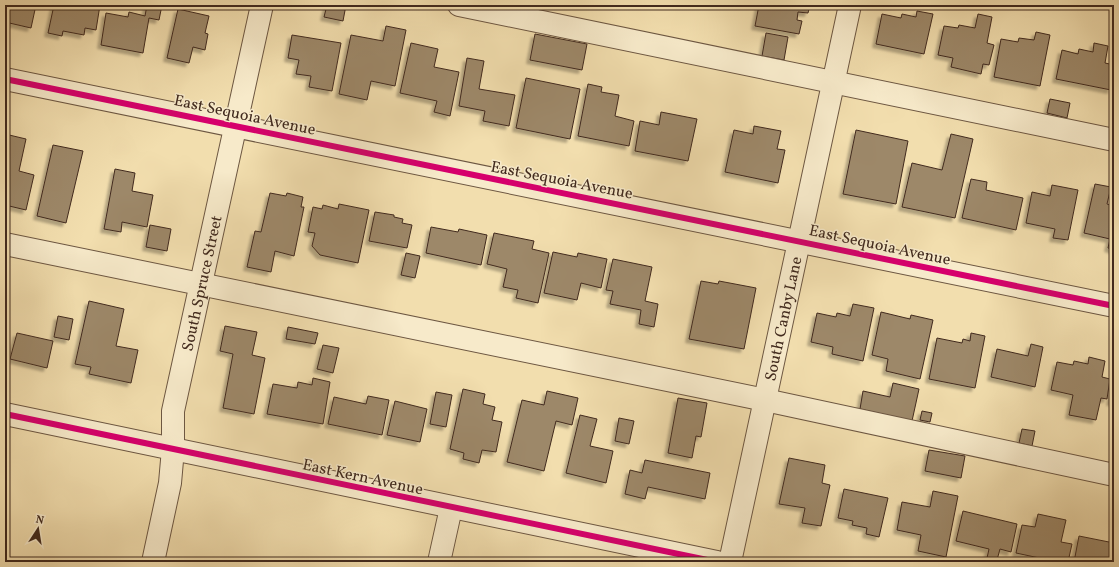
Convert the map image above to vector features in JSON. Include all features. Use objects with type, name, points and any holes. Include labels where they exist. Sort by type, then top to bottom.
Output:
[{"type":"street","name":"South Spruce Street","points":[[153,562],[170,483],[174,411],[262,5]]},
{"type":"street","points":[[459,5],[1114,140]]},
{"type":"street","name":"South Canby Lane","points":[[730,562],[850,5]]},
{"type":"street","name":"East Sequoia Avenue","points":[[5,79],[799,240],[1114,306]]},
{"type":"street","points":[[5,244],[765,400],[1114,475]]},
{"type":"street","name":"East Kern Avenue","points":[[5,414],[451,508],[717,562]]},
{"type":"street","points":[[439,562],[451,508]]},
{"type":"building","points":[[5,5],[36,5],[31,28],[5,22]]},
{"type":"building","points":[[54,5],[100,5],[96,30],[85,28],[84,35],[63,31],[62,36],[48,33]]},
{"type":"building","points":[[147,5],[162,5],[159,20],[149,18],[143,53],[101,45],[106,13],[128,17],[129,12],[145,16]]},
{"type":"building","points":[[327,5],[346,5],[343,21],[324,17]]},
{"type":"building","points":[[759,5],[810,5],[808,13],[798,12],[797,20],[802,21],[799,34],[755,26]]},
{"type":"building","points":[[178,9],[209,16],[205,33],[208,34],[205,50],[193,47],[189,63],[167,58]]},
{"type":"building","points":[[917,11],[933,14],[924,54],[876,44],[882,14],[901,18],[902,14],[916,17]]},
{"type":"building","points":[[978,14],[992,17],[987,43],[994,45],[989,65],[983,64],[981,74],[951,67],[953,58],[938,55],[944,26],[958,28],[959,25],[975,28]]},
{"type":"building","points":[[386,26],[406,30],[395,86],[371,81],[367,100],[339,94],[351,35],[383,41]]},
{"type":"building","points":[[1036,32],[1050,35],[1040,86],[994,77],[1001,39],[1018,42],[1019,38],[1034,40]]},
{"type":"building","points":[[766,33],[788,37],[784,60],[762,56]]},
{"type":"building","points":[[535,34],[587,44],[582,70],[530,60]]},
{"type":"building","points":[[292,35],[341,43],[332,91],[309,87],[311,76],[296,74],[299,60],[288,58]]},
{"type":"building","points":[[411,43],[438,49],[434,67],[459,72],[450,116],[434,112],[437,101],[400,93]]},
{"type":"building","points":[[1094,43],[1108,46],[1105,63],[1114,65],[1111,90],[1056,79],[1062,50],[1078,54],[1079,49],[1093,52]]},
{"type":"building","points":[[467,58],[484,61],[479,89],[515,95],[509,126],[483,121],[485,111],[459,106]]},
{"type":"building","points":[[526,78],[580,89],[570,139],[516,128]]},
{"type":"building","points":[[588,84],[602,87],[601,92],[619,95],[615,116],[634,121],[629,146],[578,136]]},
{"type":"building","points":[[1050,99],[1070,103],[1067,118],[1047,113]]},
{"type":"building","points":[[661,112],[697,119],[688,161],[635,151],[640,121],[659,125]]},
{"type":"building","points":[[754,126],[781,131],[777,149],[785,150],[778,183],[725,172],[734,130],[753,134]]},
{"type":"building","points":[[856,130],[908,141],[896,204],[843,194]]},
{"type":"building","points":[[5,134],[26,139],[19,171],[34,175],[26,210],[5,205]]},
{"type":"building","points":[[951,134],[973,139],[955,218],[902,207],[912,163],[942,170]]},
{"type":"building","points":[[53,145],[83,151],[66,223],[37,216]]},
{"type":"building","points":[[115,169],[135,173],[132,191],[153,195],[147,227],[122,222],[121,232],[104,229]]},
{"type":"building","points":[[971,179],[987,182],[986,190],[1023,198],[1016,230],[962,218]]},
{"type":"building","points":[[1095,184],[1111,187],[1107,204],[1114,206],[1114,250],[1108,248],[1110,239],[1084,233]]},
{"type":"building","points":[[1052,185],[1078,190],[1068,240],[1053,238],[1055,229],[1026,223],[1032,192],[1050,196]]},
{"type":"building","points":[[270,193],[286,196],[287,193],[303,197],[301,207],[304,207],[294,256],[275,251],[271,272],[247,267],[255,231],[261,232]]},
{"type":"building","points":[[339,204],[369,210],[358,263],[320,255],[312,246],[315,233],[308,232],[313,207],[322,209],[323,205],[338,209]]},
{"type":"building","points":[[375,212],[394,215],[394,217],[403,219],[402,223],[412,225],[407,248],[369,241]]},
{"type":"building","points":[[150,225],[171,229],[167,251],[146,247]]},
{"type":"building","points":[[431,227],[458,232],[459,229],[487,235],[481,265],[426,253]]},
{"type":"building","points":[[494,233],[534,241],[532,249],[549,253],[538,303],[516,298],[518,290],[503,287],[507,269],[487,264]]},
{"type":"building","points":[[553,252],[577,257],[578,253],[607,259],[601,288],[581,283],[577,300],[544,293]]},
{"type":"building","points":[[406,253],[420,256],[415,278],[401,275]]},
{"type":"building","points":[[613,259],[652,267],[645,301],[658,304],[654,327],[639,324],[641,310],[610,304],[613,291],[606,290]]},
{"type":"building","points":[[5,279],[9,280],[5,300]]},
{"type":"building","points":[[701,281],[718,284],[719,281],[756,288],[744,349],[689,339]]},
{"type":"building","points":[[89,301],[124,309],[116,346],[138,350],[131,383],[89,374],[91,367],[75,364]]},
{"type":"building","points":[[853,304],[874,308],[863,361],[832,354],[833,347],[811,342],[817,313],[836,317],[837,313],[850,316]]},
{"type":"building","points":[[881,312],[910,319],[911,315],[933,320],[920,379],[886,371],[888,359],[872,355]]},
{"type":"building","points":[[58,316],[73,319],[69,340],[54,337]]},
{"type":"building","points":[[225,326],[257,332],[252,355],[265,358],[254,414],[223,408],[233,354],[220,351]]},
{"type":"building","points":[[288,327],[318,333],[315,344],[286,339]]},
{"type":"building","points":[[17,333],[53,341],[47,368],[10,359]]},
{"type":"building","points":[[971,333],[985,336],[975,388],[929,379],[937,338],[962,343],[963,339],[970,341]]},
{"type":"building","points":[[1031,344],[1043,347],[1035,387],[991,377],[997,349],[1028,356]]},
{"type":"building","points":[[323,345],[339,348],[333,373],[317,369]]},
{"type":"building","points":[[1089,357],[1105,361],[1102,377],[1110,379],[1107,399],[1101,398],[1096,420],[1069,415],[1073,395],[1051,390],[1057,362],[1073,365],[1074,361],[1088,364]]},
{"type":"building","points":[[313,378],[330,382],[323,424],[267,414],[273,384],[297,388],[298,382],[312,385]]},
{"type":"building","points":[[1114,380],[1114,402],[1110,402]]},
{"type":"building","points":[[893,383],[919,389],[912,421],[860,409],[863,391],[890,397]]},
{"type":"building","points":[[463,389],[485,394],[483,404],[495,407],[492,420],[502,422],[496,452],[482,450],[479,463],[463,459],[464,453],[450,449]]},
{"type":"building","points":[[547,391],[578,398],[572,425],[556,421],[544,471],[507,462],[522,400],[544,405]]},
{"type":"building","points":[[436,392],[452,395],[446,427],[430,424]]},
{"type":"building","points":[[368,396],[389,400],[382,435],[328,424],[334,397],[366,404]]},
{"type":"building","points":[[678,398],[707,403],[701,437],[696,436],[692,458],[668,453]]},
{"type":"building","points":[[395,401],[427,409],[420,442],[387,435]]},
{"type":"building","points":[[922,411],[932,413],[930,422],[920,420]]},
{"type":"building","points":[[580,415],[597,419],[590,446],[613,451],[606,483],[566,473]]},
{"type":"building","points":[[619,418],[634,421],[629,444],[615,441]]},
{"type":"building","points":[[1022,429],[1035,431],[1032,446],[1019,443]]},
{"type":"building","points":[[929,450],[965,456],[961,478],[925,471]]},
{"type":"building","points":[[789,458],[825,465],[822,483],[830,485],[821,526],[802,523],[805,508],[779,504]]},
{"type":"building","points":[[645,460],[710,473],[705,499],[648,487],[645,499],[625,494],[630,470],[642,473]]},
{"type":"building","points":[[844,489],[888,498],[879,537],[866,534],[867,528],[852,525],[853,521],[838,518]]},
{"type":"building","points":[[933,491],[958,496],[946,557],[918,551],[921,535],[897,530],[902,502],[930,507]]},
{"type":"building","points":[[963,511],[1017,524],[1011,552],[1000,549],[997,560],[987,558],[989,549],[956,541]]},
{"type":"building","points":[[1038,514],[1066,520],[1061,542],[1072,544],[1068,562],[1043,562],[1044,559],[1016,553],[1022,525],[1035,527]]},
{"type":"building","points":[[1079,536],[1114,543],[1114,562],[1074,562]]},
{"type":"cycle path","points":[[5,79],[1114,306]]},
{"type":"cycle path","points":[[5,414],[717,562]]}]
